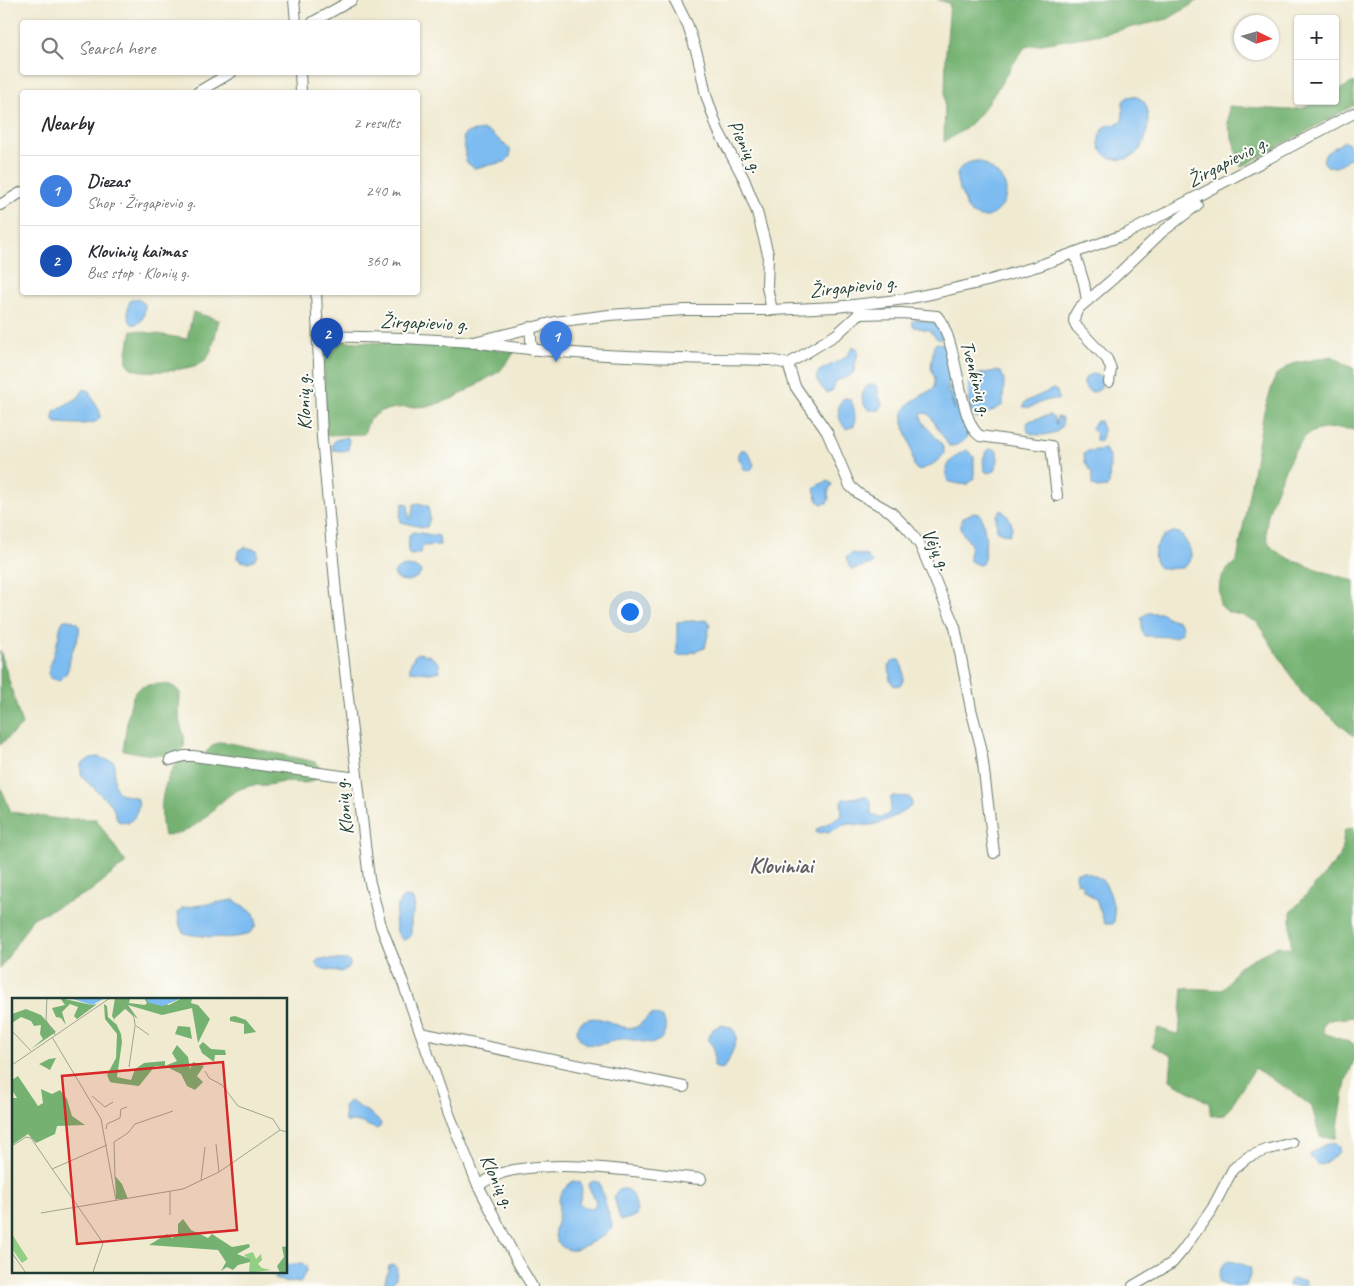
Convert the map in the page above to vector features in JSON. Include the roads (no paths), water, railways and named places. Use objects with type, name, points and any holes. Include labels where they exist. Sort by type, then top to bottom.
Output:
[{"type":"street","points":[[294,0],[296,20]]},
{"type":"street","points":[[317,20],[352,0]]},
{"type":"street","name":"Pienių g.","points":[[675,0],[688,26],[698,57],[706,95],[718,130],[744,179],[757,212],[768,254],[767,288],[772,310]]},
{"type":"street","points":[[201,90],[227,75]]},
{"type":"street","points":[[300,75],[301,90]]},
{"type":"street","name":"Žirgapievio g.","points":[[318,336],[474,342],[554,322],[685,310],[859,309],[961,288],[1075,254],[1117,237],[1153,220],[1354,113]]},
{"type":"street","points":[[0,205],[20,193]]},
{"type":"street","points":[[1110,382],[1111,369],[1106,359],[1077,327],[1074,321],[1075,315],[1079,308],[1114,278],[1162,232],[1197,205]]},
{"type":"street","points":[[1075,254],[1088,301]]},
{"type":"street","name":"Klonių g.","points":[[316,295],[322,437],[337,603],[369,880],[381,926],[449,1114],[478,1184],[517,1261],[532,1286]]},
{"type":"street","points":[[474,342],[532,350],[657,358],[770,360],[788,364],[837,334],[859,309]]},
{"type":"street","name":"Tvenkinių g.","points":[[859,309],[937,316],[943,323],[950,341],[962,395],[975,433],[980,436],[1051,446],[1057,496]]},
{"type":"street","points":[[530,327],[532,350]]},
{"type":"street","name":"Vėjų g.","points":[[788,364],[794,386],[827,432],[850,486],[859,494],[891,512],[909,530],[920,545],[956,634],[971,709],[981,747],[994,853]]},
{"type":"street","points":[[170,760],[184,756],[193,756],[357,778]]},
{"type":"street","points":[[421,1033],[684,1088]]},
{"type":"street","points":[[1133,1286],[1172,1263],[1212,1209],[1233,1169],[1248,1157],[1292,1143]]},
{"type":"street","points":[[478,1184],[501,1174],[550,1166],[593,1168],[701,1179]]},
{"type":"water","points":[[1133,96],[1143,101],[1147,109],[1146,138],[1138,151],[1128,158],[1116,159],[1107,156],[1100,148],[1099,138],[1106,126],[1121,123],[1123,101]]},
{"type":"water","points":[[484,130],[491,133],[510,149],[510,157],[505,162],[474,168],[466,162],[463,136],[469,132]]},
{"type":"water","points":[[1344,141],[1349,144],[1353,153],[1352,157],[1336,167],[1327,166],[1323,161],[1325,154]]},
{"type":"water","points":[[978,161],[996,173],[1006,188],[1003,204],[996,212],[987,217],[978,216],[969,211],[957,181],[958,171],[963,166],[970,162]]},
{"type":"water","points":[[131,299],[138,299],[145,304],[143,318],[136,324],[132,324],[128,315]]},
{"type":"water","points":[[915,319],[939,325],[942,339],[937,339],[929,330],[914,327],[912,322]]},
{"type":"water","points":[[937,343],[944,344],[946,348],[951,371],[947,391],[955,410],[949,389],[951,385],[955,387],[968,433],[961,443],[949,446],[929,414],[923,413],[921,416],[923,421],[938,439],[944,454],[932,465],[917,470],[914,466],[910,443],[903,423],[903,411],[911,402],[934,388],[935,379],[931,367],[934,345]]},
{"type":"water","points":[[853,347],[857,348],[858,351],[854,372],[850,376],[836,381],[833,390],[827,393],[820,386],[817,374],[819,371],[846,357]]},
{"type":"water","points":[[996,371],[1001,372],[1004,380],[1003,405],[976,418],[971,412],[968,391],[970,380],[977,375]]},
{"type":"water","points":[[1093,374],[1099,377],[1102,383],[1099,389],[1093,392],[1087,389],[1084,383],[1087,377]]},
{"type":"water","points":[[869,385],[876,385],[878,388],[878,395],[882,403],[880,410],[869,410],[864,404],[862,394]]},
{"type":"water","points":[[84,389],[89,391],[99,409],[100,416],[98,420],[88,423],[56,423],[53,418],[54,411],[78,398]]},
{"type":"water","points":[[1053,389],[1057,391],[1059,399],[1047,400],[1031,407],[1023,407],[1025,402]]},
{"type":"water","points":[[844,398],[850,399],[855,416],[854,426],[846,429],[841,422],[839,413],[839,405]]},
{"type":"water","points":[[1049,415],[1054,418],[1056,425],[1057,417],[1062,418],[1062,425],[1058,431],[1043,435],[1035,435],[1028,432],[1027,424],[1029,421]]},
{"type":"water","points":[[1097,421],[1100,421],[1103,429],[1102,439],[1099,442],[1096,441],[1096,433],[1091,429]]},
{"type":"water","points":[[347,437],[349,439],[348,450],[333,450],[332,445],[335,440]]},
{"type":"water","points":[[990,449],[997,451],[998,460],[995,471],[988,473],[984,470],[983,461],[984,455]]},
{"type":"water","points":[[1105,449],[1110,458],[1109,484],[1107,487],[1097,488],[1092,485],[1092,473],[1085,462],[1084,454],[1088,451]]},
{"type":"water","points":[[741,450],[749,453],[754,465],[751,470],[747,471],[744,469],[738,456]]},
{"type":"water","points":[[967,450],[974,457],[974,478],[966,485],[949,482],[946,477],[947,467],[953,458]]},
{"type":"water","points":[[828,481],[832,484],[828,492],[829,500],[827,503],[821,504],[814,489]]},
{"type":"water","points":[[403,503],[408,504],[409,519],[411,518],[414,504],[419,503],[428,506],[430,518],[427,527],[401,522],[400,516]]},
{"type":"water","points":[[1001,510],[1007,515],[1012,524],[1009,535],[997,531],[996,516]]},
{"type":"water","points":[[972,513],[980,514],[985,532],[986,546],[984,559],[982,564],[978,565],[970,561],[971,545],[961,529],[964,517]]},
{"type":"water","points":[[413,532],[439,536],[440,545],[423,546],[419,554],[410,555],[408,551],[409,535]]},
{"type":"water","points":[[1173,532],[1180,533],[1186,542],[1191,555],[1190,560],[1182,568],[1162,569],[1157,565],[1154,554],[1159,542]]},
{"type":"water","points":[[245,547],[257,550],[258,556],[248,562],[237,558],[238,551]]},
{"type":"water","points":[[851,553],[865,555],[872,561],[872,564],[853,569],[850,568],[846,558]]},
{"type":"water","points":[[407,566],[421,571],[420,575],[408,581],[396,578],[395,571]]},
{"type":"water","points":[[1148,613],[1163,613],[1168,618],[1179,621],[1182,626],[1182,633],[1175,637],[1145,636],[1142,632],[1142,617]]},
{"type":"water","points":[[64,620],[77,623],[79,627],[78,636],[66,674],[59,680],[52,679],[48,674],[49,669],[60,627]]},
{"type":"water","points":[[708,620],[710,625],[705,648],[681,656],[677,655],[677,622]]},
{"type":"water","points":[[418,653],[428,655],[439,663],[440,671],[430,673],[410,671],[414,656]]},
{"type":"water","points":[[894,660],[899,660],[901,663],[904,677],[900,685],[894,686],[890,680],[889,665]]},
{"type":"water","points":[[98,757],[114,762],[115,784],[118,792],[138,799],[136,812],[133,819],[128,823],[118,821],[112,805],[81,774],[81,764],[91,758]]},
{"type":"water","points":[[866,796],[871,801],[871,814],[879,817],[884,817],[890,811],[891,797],[893,796],[909,797],[912,805],[899,814],[877,824],[861,825],[848,823],[829,832],[816,833],[817,829],[842,816],[841,802],[843,799]]},
{"type":"water","points":[[1082,871],[1099,878],[1106,885],[1114,909],[1113,924],[1105,924],[1096,900],[1082,888],[1083,886],[1079,882],[1077,883],[1076,874]]},
{"type":"water","points":[[404,897],[412,898],[415,905],[411,920],[411,936],[404,940],[397,932],[395,919],[398,906]]},
{"type":"water","points":[[234,900],[254,913],[256,923],[253,930],[247,934],[229,938],[183,932],[179,923],[178,913],[182,908]]},
{"type":"water","points":[[319,959],[347,960],[350,962],[350,967],[341,972],[319,968],[316,963]]},
{"type":"water","points":[[653,1014],[662,1017],[665,1022],[665,1031],[662,1038],[652,1043],[621,1039],[591,1045],[581,1040],[577,1030],[583,1021],[596,1018],[634,1028]]},
{"type":"water","points":[[720,1025],[734,1030],[736,1040],[727,1064],[720,1069],[714,1067],[714,1048],[708,1040],[712,1030]]},
{"type":"water","points":[[350,1101],[371,1114],[381,1123],[380,1127],[376,1129],[360,1122],[345,1122],[344,1105]]},
{"type":"water","points":[[1334,1143],[1339,1147],[1339,1152],[1329,1161],[1318,1165],[1310,1157],[1310,1154],[1318,1148]]},
{"type":"water","points":[[573,1181],[581,1183],[582,1192],[579,1203],[590,1209],[594,1208],[596,1201],[589,1188],[589,1184],[593,1181],[599,1182],[612,1225],[612,1228],[603,1236],[575,1250],[565,1249],[556,1239],[555,1233],[561,1194]]},
{"type":"water","points":[[621,1189],[631,1193],[637,1212],[636,1216],[623,1220],[620,1219],[614,1197],[617,1191]]},
{"type":"water","points":[[1229,1260],[1250,1267],[1251,1273],[1246,1286],[1228,1286],[1220,1283],[1221,1270]]},
{"type":"water","points":[[302,1263],[306,1266],[306,1271],[300,1283],[275,1279],[276,1274],[288,1274],[288,1265]]},
{"type":"water","points":[[393,1265],[397,1268],[396,1278],[390,1286],[384,1286],[389,1266]]},
{"type":"water","points":[[1292,1279],[1305,1281],[1305,1286],[1288,1286],[1289,1281]]},
{"type":"place","name":"Klovinių kaimas","points":[[327,359]]},
{"type":"place","name":"Diezas","points":[[556,362]]},
{"type":"district","name":"Kloviniai","points":[[781,865]]}]
